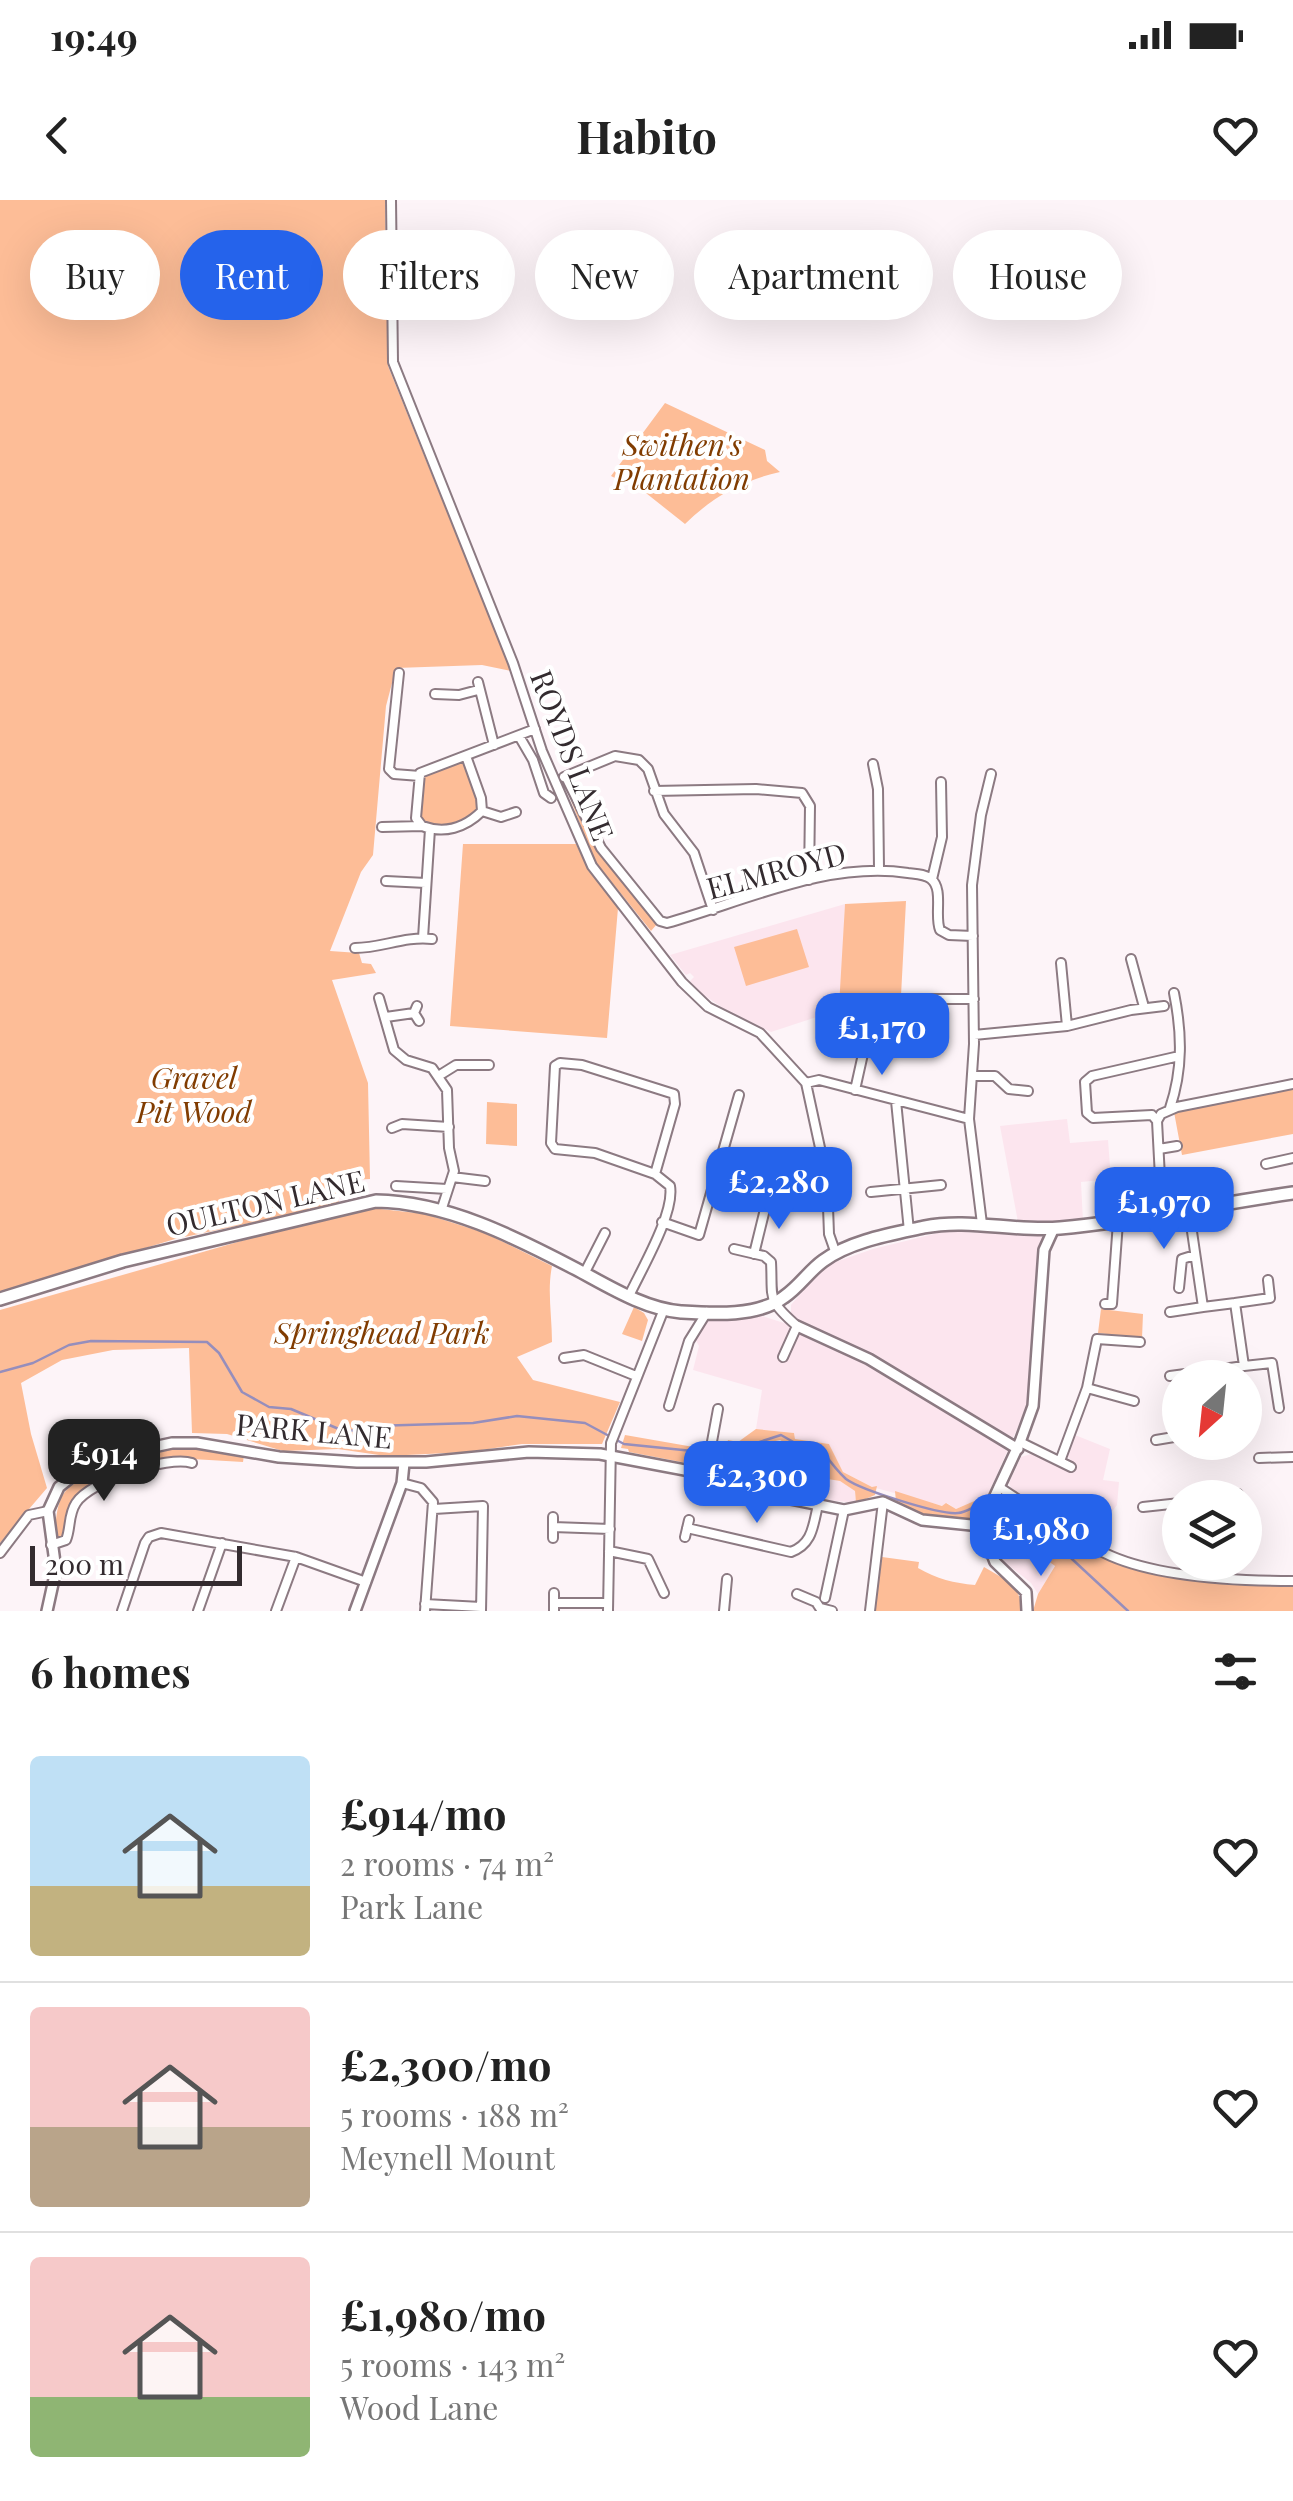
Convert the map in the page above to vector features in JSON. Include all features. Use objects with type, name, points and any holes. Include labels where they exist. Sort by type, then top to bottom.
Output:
[{"type":"main road","points":[[776,1303],[836,1254],[909,1231],[946,1224],[1054,1228],[1118,1222],[1293,1193]]},
{"type":"main road","name":"OULTON LANE","points":[[0,1299],[98,1269],[360,1203],[395,1201],[441,1211],[494,1230],[664,1309],[757,1310],[776,1303]]},
{"type":"street","name":"ROYDS LANE","points":[[391,200],[393,362],[513,663],[555,781],[592,866],[682,982],[708,1007],[760,1034],[806,1083]]},
{"type":"street","points":[[399,672],[390,776],[420,776],[535,730]]},
{"type":"street","points":[[435,694],[459,695],[478,686],[494,745]]},
{"type":"street","points":[[519,736],[544,794],[551,798]]},
{"type":"street","points":[[466,756],[482,812]]},
{"type":"street","points":[[555,781],[615,756],[628,756],[648,769],[664,814],[694,853],[714,910]]},
{"type":"street","points":[[873,764],[878,789],[879,868]]},
{"type":"street","points":[[982,1224],[970,1119],[974,1035],[972,885],[991,774]]},
{"type":"street","points":[[355,948],[381,946],[404,938],[427,938],[426,827],[416,818],[420,776]]},
{"type":"street","name":"ROYDS LANE","points":[[566,777],[592,834],[610,862],[655,918],[664,922]]},
{"type":"street","points":[[941,782],[942,838],[932,880],[937,889],[940,930],[949,936],[973,936]]},
{"type":"street","points":[[654,791],[756,789],[802,793],[810,806],[810,880]]},
{"type":"street","points":[[382,827],[461,826],[482,812],[501,816],[516,812]]},
{"type":"street","name":"ELMROYD","points":[[664,922],[810,880],[879,868],[932,880]]},
{"type":"street","points":[[386,880],[426,883]]},
{"type":"street","points":[[366,948],[366,959]]},
{"type":"street","points":[[1131,959],[1144,1007]]},
{"type":"street","points":[[1062,962],[1067,1026]]},
{"type":"street","points":[[1157,1121],[1170,1108],[1182,1043],[1174,993]]},
{"type":"street","points":[[379,998],[394,1050],[406,1060],[432,1068],[448,1090],[452,1177],[441,1211]]},
{"type":"street","points":[[907,999],[974,999]]},
{"type":"street","points":[[974,1035],[1067,1026],[1144,1007],[1164,1006]]},
{"type":"street","points":[[386,1017],[417,1014]]},
{"type":"street","points":[[855,1090],[867,1036]]},
{"type":"street","points":[[1162,1216],[1157,1121],[1152,1114],[1103,1114],[1092,1118],[1087,1113],[1084,1087],[1088,1078],[1169,1062]]},
{"type":"street","points":[[629,1296],[672,1191],[668,1182],[655,1174],[595,1153],[555,1149],[555,1066],[582,1064],[672,1092],[675,1104],[655,1174]]},
{"type":"street","points":[[440,1076],[456,1065],[489,1065]]},
{"type":"street","points":[[972,1076],[995,1076],[1009,1088],[1030,1091]]},
{"type":"street","points":[[836,1254],[829,1234],[827,1180],[806,1083],[819,1080],[970,1119]]},
{"type":"street","points":[[1170,1108],[1293,1084]]},
{"type":"street","points":[[662,1222],[698,1238],[738,1099],[724,1100]]},
{"type":"street","points":[[896,1101],[909,1231]]},
{"type":"street","points":[[392,1128],[402,1120],[449,1126]]},
{"type":"street","points":[[1159,1149],[1177,1146]]},
{"type":"street","points":[[723,1153],[785,1171]]},
{"type":"street","points":[[1266,1164],[1293,1158]]},
{"type":"street","points":[[452,1177],[484,1182]]},
{"type":"street","points":[[871,1192],[942,1184]]},
{"type":"street","points":[[396,1186],[447,1189]]},
{"type":"street","points":[[754,1254],[767,1201]]},
{"type":"street","points":[[1189,1211],[1202,1308]]},
{"type":"street","points":[[1105,1304],[1112,1304],[1118,1222]]},
{"type":"street","points":[[1027,1611],[1023,1586],[991,1555],[982,1526],[1033,1406],[1043,1258],[1054,1228]]},
{"type":"street","points":[[584,1274],[604,1235],[593,1230]]},
{"type":"street","points":[[734,1250],[771,1262],[770,1292],[797,1326],[869,1359],[1019,1446],[1072,1466]]},
{"type":"street","points":[[1179,1290],[1182,1259],[1195,1255]]},
{"type":"street","points":[[1170,1312],[1270,1298],[1268,1280]]},
{"type":"street","points":[[1235,1303],[1243,1360]]},
{"type":"street","points":[[554,1592],[554,1607],[608,1607],[611,1443],[664,1309]]},
{"type":"street","points":[[669,1406],[689,1341],[707,1312]]},
{"type":"street","points":[[783,1357],[797,1326]]},
{"type":"street","points":[[1060,1461],[1087,1388],[1098,1338],[1140,1342]]},
{"type":"street","points":[[564,1358],[584,1355],[636,1376]]},
{"type":"street","points":[[1262,1363],[1272,1362],[1278,1408]]},
{"type":"street","points":[[1087,1388],[1134,1401]]},
{"type":"street","points":[[706,1474],[718,1408]]},
{"type":"street","points":[[1156,1440],[1162,1439]]},
{"type":"street","name":"PARK LANE","points":[[0,1553],[30,1515],[48,1511],[59,1487],[79,1471],[112,1456],[172,1443],[197,1443],[299,1459],[404,1463],[528,1452],[609,1456],[706,1474],[844,1510]]},
{"type":"street","points":[[1263,1456],[1293,1457]]},
{"type":"street","points":[[51,1546],[66,1540],[72,1509],[90,1489],[148,1467],[175,1461],[192,1463]]},
{"type":"street","points":[[355,1611],[402,1482],[404,1463]]},
{"type":"street","points":[[402,1482],[427,1492],[434,1509],[425,1608],[481,1609],[484,1506],[434,1509]]},
{"type":"street","points":[[1000,1487],[1112,1556],[1162,1570]]},
{"type":"street","points":[[824,1592],[844,1510],[883,1502],[922,1520],[982,1526]]},
{"type":"street","points":[[870,1611],[883,1502]]},
{"type":"street","points":[[687,1528],[791,1552],[810,1538],[818,1505]]},
{"type":"street","points":[[1142,1507],[1162,1505]]},
{"type":"street","points":[[47,1611],[56,1570],[48,1511]]},
{"type":"street","points":[[553,1538],[553,1522],[610,1529]]},
{"type":"street","points":[[122,1611],[149,1537],[160,1533],[296,1557],[366,1582]]},
{"type":"street","points":[[198,1611],[222,1542]]},
{"type":"street","points":[[609,1551],[648,1559],[664,1593]]},
{"type":"street","points":[[276,1611],[296,1557]]},
{"type":"street","points":[[724,1611],[727,1579]]},
{"type":"street","points":[[1262,1579],[1293,1581]]},
{"type":"street","points":[[797,1594],[816,1602],[820,1610],[832,1611]]},
{"type":"shaded area","points":[[845,904],[841,1009],[771,1032],[699,992],[690,981],[694,977],[686,975],[670,955]]},
{"type":"shaded area","points":[[1067,1119],[1070,1143],[1108,1140],[1111,1179],[1081,1182],[1083,1221],[1018,1222],[1000,1126]]},
{"type":"shaded area","points":[[946,1231],[1042,1236],[1043,1240],[1028,1404],[988,1495],[956,1509],[947,1503],[943,1506],[872,1487],[843,1472],[829,1444],[795,1439],[794,1433],[756,1429],[762,1390],[693,1370],[699,1346],[694,1337],[706,1319],[762,1316],[784,1323],[791,1314],[791,1305],[824,1266]]},
{"type":"shaded area","points":[[1075,1435],[1110,1449],[1103,1480],[1119,1482],[1117,1505],[1091,1539],[1011,1488],[1009,1483],[1021,1457],[1031,1454],[1070,1471],[1073,1462],[1067,1456]]},
{"type":"shaded area","points":[[821,1478],[840,1481],[855,1491],[856,1503],[817,1499]]},
{"type":"shaded area","points":[[1014,1525],[1038,1549],[1037,1553],[1055,1566],[1038,1594],[1031,1583],[1002,1560],[1015,1542]]},
{"type":"green space","name":"Gravel Pit Wood","points":[[0,200],[385,200],[386,230],[343,230],[343,320],[387,320],[388,366],[511,671],[482,665],[396,668],[386,706],[373,855],[361,872],[330,951],[359,953],[362,963],[371,964],[376,973],[332,980],[368,1083],[370,1179],[335,1181],[339,1204],[175,1239],[0,1292]]},
{"type":"green space","name":"Swithen's Plantation","points":[[665,403],[765,450],[767,461],[780,472],[729,491],[685,524],[627,478],[623,482],[611,476]]},
{"type":"green space","points":[[460,762],[476,793],[476,811],[465,822],[456,824],[423,822],[420,816],[425,776]]},
{"type":"green space","points":[[565,785],[601,854],[657,924],[651,931],[594,860]]},
{"type":"green space","points":[[463,844],[576,844],[590,872],[618,908],[607,1038],[450,1026]]},
{"type":"green space","points":[[906,901],[899,1034],[838,1024],[845,904]]},
{"type":"green space","points":[[797,929],[809,967],[746,986],[734,947]]},
{"type":"green space","points":[[1293,1089],[1293,1134],[1182,1155],[1174,1112]]},
{"type":"green space","points":[[487,1102],[517,1104],[517,1146],[486,1144]]},
{"type":"green space","name":"Springhead Park","points":[[372,1208],[425,1214],[485,1233],[552,1266],[552,1342],[517,1357],[533,1380],[620,1402],[602,1444],[522,1444],[468,1452],[386,1456],[338,1449],[283,1451],[227,1434],[192,1433],[189,1348],[113,1350],[62,1360],[21,1383],[47,1488],[0,1543],[0,1310],[336,1214]]},
{"type":"green space","points":[[634,1307],[648,1320],[642,1341],[622,1334]]},
{"type":"green space","points":[[1101,1309],[1143,1314],[1142,1338],[1098,1333]]},
{"type":"green space","points":[[756,1429],[794,1433],[795,1439],[829,1444],[843,1472],[877,1486],[875,1495],[856,1503],[855,1491],[840,1481],[821,1478],[824,1464],[819,1453],[797,1450],[780,1440],[725,1459],[721,1472],[713,1469],[714,1450],[724,1451],[728,1440],[738,1442]]},
{"type":"green space","points":[[625,1435],[705,1449],[702,1461],[697,1465],[629,1452],[621,1448]]},
{"type":"green space","points":[[181,1446],[244,1455],[243,1462],[175,1458],[147,1464],[88,1487],[80,1494],[66,1535],[55,1538],[58,1507],[74,1484],[111,1462]]},
{"type":"green space","points":[[895,1491],[956,1509],[988,1495],[975,1516],[957,1520],[904,1506],[896,1502]]},
{"type":"green space","points":[[1007,1497],[1113,1561],[1162,1574],[1162,1580],[1293,1584],[1293,1611],[1033,1611],[1055,1566],[1037,1553],[1038,1548],[1014,1525],[994,1515],[1001,1499]]},
{"type":"green space","points":[[882,1557],[919,1562],[918,1568],[932,1575],[975,1585],[984,1567],[1015,1589],[1020,1611],[875,1611]]},
{"type":"waterway","points":[[0,1372],[33,1363],[69,1345],[91,1341],[207,1342],[219,1353],[242,1392],[269,1407],[291,1409],[346,1432],[373,1426],[473,1423],[517,1416],[585,1423],[624,1444],[722,1454],[781,1435],[804,1448],[821,1449],[846,1479],[883,1495],[949,1513],[980,1504],[1004,1510],[1045,1534],[1128,1611]]}]
